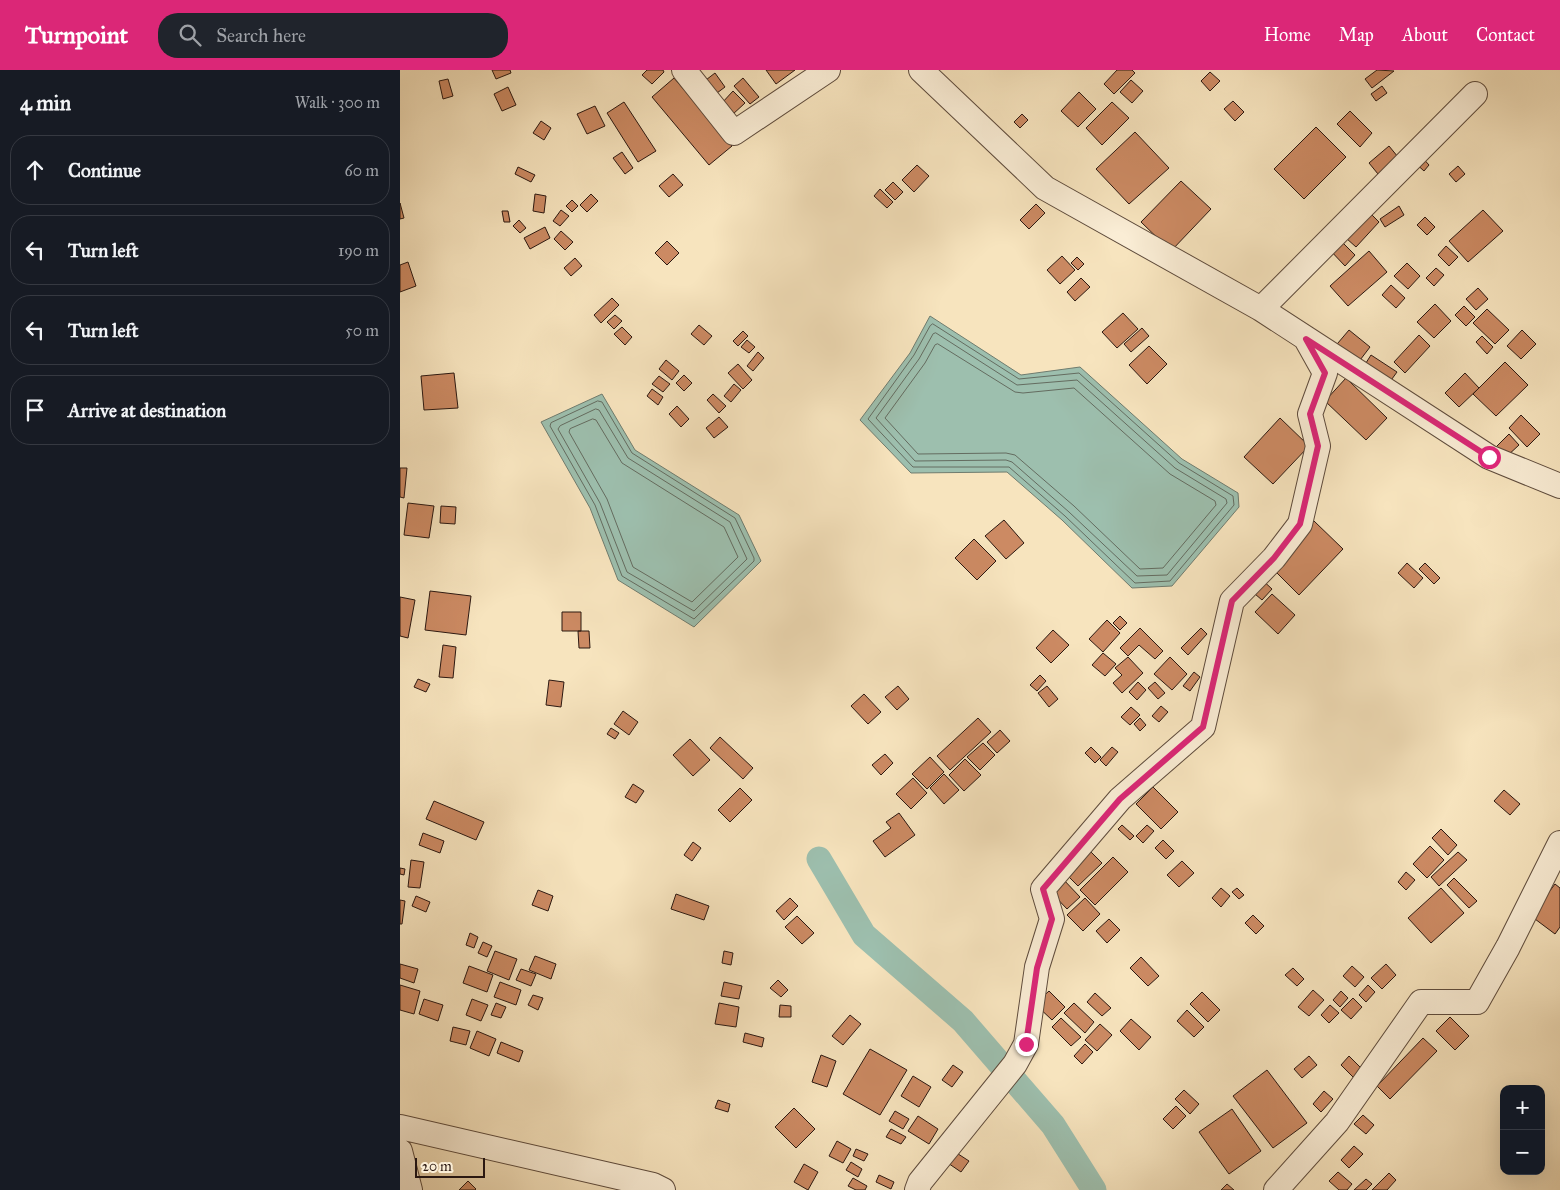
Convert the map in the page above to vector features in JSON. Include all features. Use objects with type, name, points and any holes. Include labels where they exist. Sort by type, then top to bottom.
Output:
[{"type":"street","points":[[684,70],[734,133],[828,70]]},
{"type":"street","points":[[920,70],[1045,188],[1261,309],[1489,457],[1560,486]]},
{"type":"street","points":[[1261,309],[1475,94]]},
{"type":"street","points":[[917,1190],[920,1182],[1015,1064],[1026,1044],[1037,968],[1052,919],[1043,889],[1120,799],[1203,727],[1232,601],[1274,558],[1300,524],[1318,446],[1310,414],[1325,373],[1306,339]]},
{"type":"street","points":[[1276,1190],[1337,1122],[1421,1002],[1476,1002],[1508,946],[1560,843]]},
{"type":"street","points":[[400,1127],[653,1186],[663,1190]]},
{"type":"street","points":[[400,1151],[410,1190]]},
{"type":"water","points":[[930,316],[1021,375],[1080,367],[1182,459],[1238,493],[1239,507],[1172,586],[1132,588],[1062,520],[1007,472],[911,473],[860,420],[910,353]]},
{"type":"water","points":[[602,394],[635,450],[739,515],[761,561],[694,627],[618,580],[590,508],[541,422]]},
{"type":"building","points":[[492,70],[510,70],[511,73],[496,79]]},
{"type":"building","points":[[647,70],[663,70],[664,72],[652,84],[642,75]]},
{"type":"building","points":[[766,70],[795,70],[776,84]]},
{"type":"building","points":[[1117,70],[1132,70],[1135,73],[1114,94],[1104,84]]},
{"type":"building","points":[[1377,70],[1394,71],[1372,88],[1365,79]]},
{"type":"building","points":[[1210,72],[1220,81],[1210,91],[1201,81]]},
{"type":"building","points":[[715,73],[725,87],[713,96],[702,83]]},
{"type":"building","points":[[674,78],[732,146],[709,165],[652,97]]},
{"type":"building","points":[[743,78],[759,97],[750,104],[734,86]]},
{"type":"building","points":[[448,79],[453,96],[443,99],[439,81]]},
{"type":"building","points":[[1131,80],[1143,91],[1132,103],[1120,92]]},
{"type":"building","points":[[1382,86],[1387,93],[1376,101],[1371,94]]},
{"type":"building","points":[[508,87],[516,105],[502,111],[494,94]]},
{"type":"building","points":[[733,91],[745,103],[732,115],[721,104]]},
{"type":"building","points":[[1079,92],[1096,109],[1078,127],[1061,111]]},
{"type":"building","points":[[1233,101],[1244,112],[1235,121],[1224,109]]},
{"type":"building","points":[[624,102],[656,151],[638,162],[607,113]]},
{"type":"building","points":[[1112,102],[1129,118],[1102,145],[1086,128]]},
{"type":"building","points":[[595,106],[605,126],[587,134],[577,114]]},
{"type":"building","points":[[1350,111],[1372,133],[1360,147],[1337,124]]},
{"type":"building","points":[[1022,114],[1028,120],[1020,128],[1014,122]]},
{"type":"building","points":[[541,121],[551,128],[544,140],[533,133]]},
{"type":"building","points":[[1316,127],[1346,157],[1304,199],[1274,169]]},
{"type":"building","points":[[1135,132],[1169,168],[1129,204],[1096,169]]},
{"type":"building","points":[[1389,146],[1398,157],[1378,174],[1369,163]]},
{"type":"building","points":[[622,152],[633,168],[625,174],[613,158]]},
{"type":"building","points":[[1420,155],[1429,165],[1424,171],[1414,162]]},
{"type":"building","points":[[917,165],[929,176],[914,192],[902,180]]},
{"type":"building","points":[[1458,166],[1465,174],[1456,182],[1449,174]]},
{"type":"building","points":[[518,167],[535,175],[531,182],[515,174]]},
{"type":"building","points":[[673,174],[683,185],[669,197],[659,186]]},
{"type":"building","points":[[1181,181],[1211,209],[1171,251],[1141,222]]},
{"type":"building","points":[[893,182],[903,192],[895,200],[885,190]]},
{"type":"building","points":[[880,189],[893,202],[887,208],[874,196]]},
{"type":"building","points":[[535,194],[546,196],[544,213],[533,211]]},
{"type":"building","points":[[591,194],[598,201],[587,212],[580,205]]},
{"type":"building","points":[[572,200],[578,206],[572,212],[566,206]]},
{"type":"building","points":[[400,203],[404,218],[400,219]]},
{"type":"building","points":[[1036,204],[1045,213],[1029,229],[1020,220]]},
{"type":"building","points":[[1399,206],[1404,215],[1385,227],[1380,219]]},
{"type":"building","points":[[561,210],[569,216],[560,226],[553,221]]},
{"type":"building","points":[[1483,210],[1503,231],[1468,262],[1449,241]]},
{"type":"building","points":[[502,211],[508,211],[510,222],[504,222]]},
{"type":"building","points":[[1370,213],[1379,222],[1356,247],[1346,238]]},
{"type":"building","points":[[1425,217],[1435,227],[1427,235],[1417,225]]},
{"type":"building","points":[[519,220],[526,228],[520,233],[513,226]]},
{"type":"building","points":[[545,227],[550,238],[530,249],[524,238]]},
{"type":"building","points":[[561,231],[573,242],[565,250],[554,239]]},
{"type":"building","points":[[1338,238],[1355,255],[1345,266],[1328,248]]},
{"type":"building","points":[[667,241],[679,253],[667,265],[655,253]]},
{"type":"building","points":[[1446,246],[1458,257],[1449,266],[1438,255]]},
{"type":"building","points":[[1369,251],[1387,272],[1348,306],[1330,286]]},
{"type":"building","points":[[1062,256],[1075,270],[1060,284],[1047,270]]},
{"type":"building","points":[[1077,257],[1084,264],[1078,270],[1071,263]]},
{"type":"building","points":[[575,258],[582,266],[571,276],[564,268]]},
{"type":"building","points":[[408,262],[416,286],[400,292],[400,265]]},
{"type":"building","points":[[1407,263],[1420,276],[1408,289],[1394,276]]},
{"type":"building","points":[[1436,268],[1444,275],[1434,286],[1426,278]]},
{"type":"building","points":[[1081,278],[1090,287],[1075,301],[1067,292]]},
{"type":"building","points":[[1391,285],[1405,298],[1396,308],[1382,295]]},
{"type":"building","points":[[1478,288],[1488,299],[1476,310],[1466,299]]},
{"type":"building","points":[[612,298],[619,305],[601,323],[594,315]]},
{"type":"building","points":[[1435,304],[1451,321],[1434,338],[1417,322]]},
{"type":"building","points":[[1464,306],[1475,317],[1466,326],[1455,315]]},
{"type":"building","points":[[1487,309],[1509,330],[1495,344],[1473,323]]},
{"type":"building","points":[[1123,313],[1138,329],[1117,348],[1102,332]]},
{"type":"building","points":[[615,315],[622,321],[614,329],[607,322]]},
{"type":"building","points":[[699,325],[712,336],[704,345],[691,334]]},
{"type":"building","points":[[622,327],[632,337],[625,345],[614,334]]},
{"type":"building","points":[[1142,328],[1149,336],[1131,352],[1124,344]]},
{"type":"building","points":[[1349,330],[1370,347],[1354,368],[1332,350]]},
{"type":"building","points":[[1522,330],[1536,344],[1521,359],[1507,346]]},
{"type":"building","points":[[743,331],[748,336],[738,346],[733,341]]},
{"type":"building","points":[[1419,335],[1430,346],[1405,373],[1394,362]]},
{"type":"building","points":[[1482,336],[1493,347],[1487,354],[1476,342]]},
{"type":"building","points":[[747,340],[755,347],[749,353],[741,347]]},
{"type":"building","points":[[1149,346],[1167,364],[1147,384],[1129,365]]},
{"type":"building","points":[[758,352],[764,358],[753,371],[747,366]]},
{"type":"building","points":[[1371,355],[1397,372],[1389,383],[1364,366]]},
{"type":"building","points":[[666,360],[679,371],[672,380],[659,369]]},
{"type":"building","points":[[1505,362],[1528,385],[1496,416],[1473,394]]},
{"type":"building","points":[[738,364],[752,380],[743,389],[728,373]]},
{"type":"building","points":[[454,373],[458,408],[424,410],[421,376]]},
{"type":"building","points":[[1465,373],[1479,388],[1459,407],[1445,393]]},
{"type":"building","points":[[684,375],[692,383],[684,391],[676,383]]},
{"type":"building","points":[[659,376],[670,384],[663,392],[652,384]]},
{"type":"building","points":[[1346,378],[1387,418],[1366,440],[1325,401]]},
{"type":"building","points":[[734,384],[741,390],[731,402],[724,396]]},
{"type":"building","points":[[652,389],[663,397],[658,405],[647,396]]},
{"type":"building","points":[[713,394],[726,406],[719,413],[707,400]]},
{"type":"building","points":[[677,406],[689,419],[681,427],[669,414]]},
{"type":"building","points":[[1521,415],[1540,434],[1527,447],[1509,428]]},
{"type":"building","points":[[719,417],[728,427],[714,438],[706,428]]},
{"type":"building","points":[[1280,418],[1309,446],[1273,484],[1244,457]]},
{"type":"building","points":[[1509,434],[1519,445],[1506,457],[1496,447]]},
{"type":"building","points":[[400,468],[407,468],[404,498],[400,497]]},
{"type":"building","points":[[408,503],[434,506],[429,538],[404,535]]},
{"type":"building","points":[[441,506],[456,507],[455,524],[440,523]]},
{"type":"building","points":[[1004,520],[1024,543],[1006,559],[985,536]]},
{"type":"building","points":[[1314,521],[1343,549],[1299,595],[1270,566]]},
{"type":"building","points":[[974,539],[996,561],[977,580],[955,558]]},
{"type":"building","points":[[1407,563],[1423,578],[1414,588],[1398,573]]},
{"type":"building","points":[[1425,563],[1440,578],[1434,584],[1419,569]]},
{"type":"building","points":[[1259,577],[1272,589],[1262,600],[1248,588]]},
{"type":"building","points":[[430,591],[471,596],[466,635],[425,630]]},
{"type":"building","points":[[1272,594],[1295,615],[1278,634],[1255,612]]},
{"type":"building","points":[[400,597],[415,600],[408,638],[400,636]]},
{"type":"building","points":[[562,612],[581,612],[581,631],[562,631]]},
{"type":"building","points":[[1120,616],[1127,623],[1120,630],[1113,623]]},
{"type":"building","points":[[1107,620],[1120,633],[1103,652],[1089,639]]},
{"type":"building","points":[[1140,628],[1163,651],[1155,659],[1139,645],[1128,656],[1120,648]]},
{"type":"building","points":[[1201,628],[1207,634],[1188,655],[1181,648]]},
{"type":"building","points":[[1053,630],[1069,645],[1051,663],[1036,648]]},
{"type":"building","points":[[578,631],[589,631],[590,648],[579,648]]},
{"type":"building","points":[[443,645],[456,647],[453,678],[439,677]]},
{"type":"building","points":[[1103,653],[1116,664],[1105,676],[1092,665]]},
{"type":"building","points":[[1128,657],[1143,673],[1122,693],[1113,683],[1122,675],[1115,668]]},
{"type":"building","points":[[1170,657],[1187,674],[1172,690],[1154,674]]},
{"type":"building","points":[[1194,672],[1200,677],[1190,691],[1183,686]]},
{"type":"building","points":[[1040,675],[1046,681],[1037,691],[1030,685]]},
{"type":"building","points":[[418,679],[430,684],[426,692],[414,687]]},
{"type":"building","points":[[549,680],[564,682],[561,707],[546,705]]},
{"type":"building","points":[[1138,682],[1146,690],[1137,700],[1129,692]]},
{"type":"building","points":[[1155,682],[1165,693],[1158,699],[1148,688]]},
{"type":"building","points":[[898,686],[909,699],[897,710],[885,697]]},
{"type":"building","points":[[1047,686],[1058,699],[1049,707],[1038,693]]},
{"type":"building","points":[[864,694],[881,712],[868,724],[851,706]]},
{"type":"building","points":[[1161,706],[1168,712],[1159,722],[1152,716]]},
{"type":"building","points":[[1131,707],[1140,715],[1130,725],[1121,717]]},
{"type":"building","points":[[623,711],[638,722],[629,735],[614,724]]},
{"type":"building","points":[[978,718],[991,732],[950,770],[937,756]]},
{"type":"building","points":[[1140,718],[1146,725],[1140,731],[1134,724]]},
{"type":"building","points":[[611,728],[619,733],[615,739],[607,734]]},
{"type":"building","points":[[1000,730],[1010,741],[997,753],[987,742]]},
{"type":"building","points":[[720,737],[753,768],[743,779],[710,748]]},
{"type":"building","points":[[690,739],[710,760],[693,776],[673,755]]},
{"type":"building","points":[[983,743],[995,755],[980,770],[967,757]]},
{"type":"building","points":[[1091,747],[1101,757],[1095,763],[1085,753]]},
{"type":"building","points":[[1112,747],[1118,752],[1106,766],[1100,760]]},
{"type":"building","points":[[885,754],[893,763],[881,775],[872,765]]},
{"type":"building","points":[[930,757],[944,772],[927,789],[912,774]]},
{"type":"building","points":[[965,759],[981,775],[964,791],[949,775]]},
{"type":"building","points":[[944,774],[959,790],[944,804],[930,788]]},
{"type":"building","points":[[913,778],[927,793],[911,809],[896,794]]},
{"type":"building","points":[[633,784],[644,791],[636,803],[625,797]]},
{"type":"building","points":[[1153,787],[1178,812],[1161,829],[1136,804]]},
{"type":"building","points":[[740,788],[752,800],[730,822],[718,810]]},
{"type":"building","points":[[1504,790],[1520,804],[1510,815],[1494,801]]},
{"type":"building","points":[[434,801],[484,822],[476,840],[426,819]]},
{"type":"building","points":[[899,813],[915,835],[885,857],[873,841],[891,828],[886,822]]},
{"type":"building","points":[[1122,825],[1134,836],[1130,840],[1118,829]]},
{"type":"building","points":[[1147,825],[1154,831],[1143,843],[1136,836]]},
{"type":"building","points":[[1441,829],[1457,845],[1448,855],[1432,838]]},
{"type":"building","points":[[423,833],[444,841],[440,853],[419,845]]},
{"type":"building","points":[[1163,840],[1174,851],[1166,859],[1155,848]]},
{"type":"building","points":[[693,842],[701,848],[692,861],[684,855]]},
{"type":"building","points":[[1430,846],[1444,860],[1427,878],[1413,864]]},
{"type":"building","points":[[1091,852],[1102,863],[1078,886],[1067,875]]},
{"type":"building","points":[[1458,852],[1467,860],[1439,886],[1431,877]]},
{"type":"building","points":[[1113,857],[1128,872],[1095,905],[1080,890]]},
{"type":"building","points":[[411,860],[424,862],[420,888],[408,887]]},
{"type":"building","points":[[1182,861],[1194,873],[1179,887],[1167,875]]},
{"type":"building","points":[[400,868],[405,869],[404,875],[400,874]]},
{"type":"building","points":[[1406,872],[1415,880],[1406,890],[1398,882]]},
{"type":"building","points":[[1062,878],[1080,897],[1067,909],[1049,890]]},
{"type":"building","points":[[1454,878],[1477,901],[1469,908],[1447,885]]},
{"type":"building","points":[[1555,884],[1560,888],[1560,927],[1555,934],[1531,916]]},
{"type":"building","points":[[1221,888],[1230,896],[1221,907],[1212,898]]},
{"type":"building","points":[[1237,888],[1244,895],[1239,899],[1232,892]]},
{"type":"building","points":[[1441,888],[1464,913],[1431,943],[1408,918]]},
{"type":"building","points":[[538,890],[553,896],[548,911],[532,905]]},
{"type":"building","points":[[676,894],[709,906],[704,920],[671,909]]},
{"type":"building","points":[[416,896],[430,902],[426,912],[412,906]]},
{"type":"building","points":[[790,898],[798,906],[784,920],[776,911]]},
{"type":"building","points":[[1085,898],[1100,914],[1083,931],[1067,915]]},
{"type":"building","points":[[400,900],[405,901],[402,924],[400,924]]},
{"type":"building","points":[[1253,915],[1264,926],[1256,934],[1245,923]]},
{"type":"building","points":[[797,916],[814,933],[802,944],[785,927]]},
{"type":"building","points":[[1109,919],[1120,930],[1107,943],[1096,931]]},
{"type":"building","points":[[470,933],[478,937],[474,948],[466,945]]},
{"type":"building","points":[[483,942],[492,946],[487,957],[478,953]]},
{"type":"building","points":[[495,951],[517,959],[509,980],[487,971]]},
{"type":"building","points":[[724,951],[733,953],[731,965],[722,963]]},
{"type":"building","points":[[535,956],[556,964],[551,979],[529,970]]},
{"type":"building","points":[[1141,957],[1159,976],[1148,986],[1130,968]]},
{"type":"building","points":[[400,964],[418,969],[414,983],[400,978]]},
{"type":"building","points":[[1386,964],[1396,975],[1382,989],[1371,978]]},
{"type":"building","points":[[469,966],[493,975],[487,992],[463,983]]},
{"type":"building","points":[[1352,966],[1364,977],[1355,987],[1343,976]]},
{"type":"building","points":[[1293,968],[1304,979],[1297,986],[1285,975]]},
{"type":"building","points":[[521,969],[536,974],[531,986],[516,980]]},
{"type":"building","points":[[778,980],[788,990],[781,997],[770,988]]},
{"type":"building","points":[[500,982],[521,990],[516,1005],[494,997]]},
{"type":"building","points":[[724,982],[742,986],[739,999],[721,996]]},
{"type":"building","points":[[400,985],[420,991],[414,1014],[400,1010]]},
{"type":"building","points":[[1368,985],[1375,992],[1366,1002],[1359,995]]},
{"type":"building","points":[[1313,990],[1324,1000],[1309,1016],[1298,1007]]},
{"type":"building","points":[[1049,991],[1065,1007],[1052,1020],[1035,1004]]},
{"type":"building","points":[[1341,991],[1348,998],[1340,1007],[1333,1000]]},
{"type":"building","points":[[1202,992],[1220,1010],[1208,1022],[1190,1004]]},
{"type":"building","points":[[1095,993],[1111,1008],[1102,1016],[1087,1002]]},
{"type":"building","points":[[533,995],[543,998],[538,1010],[528,1005]]},
{"type":"building","points":[[1353,998],[1362,1007],[1351,1019],[1341,1010]]},
{"type":"building","points":[[424,999],[443,1005],[438,1021],[419,1014]]},
{"type":"building","points":[[472,999],[488,1005],[481,1021],[466,1015]]},
{"type":"building","points":[[496,1003],[506,1007],[501,1018],[491,1015]]},
{"type":"building","points":[[719,1003],[739,1007],[736,1027],[715,1024]]},
{"type":"building","points":[[1074,1003],[1094,1022],[1085,1033],[1064,1013]]},
{"type":"building","points":[[780,1005],[791,1006],[791,1017],[779,1017]]},
{"type":"building","points":[[1330,1005],[1339,1013],[1329,1023],[1321,1015]]},
{"type":"building","points":[[1187,1010],[1204,1027],[1194,1037],[1177,1021]]},
{"type":"building","points":[[850,1015],[861,1024],[843,1045],[832,1036]]},
{"type":"building","points":[[1450,1017],[1469,1036],[1455,1050],[1436,1031]]},
{"type":"building","points":[[1061,1018],[1081,1037],[1071,1046],[1052,1027]]},
{"type":"building","points":[[1131,1019],[1151,1037],[1139,1050],[1120,1031]]},
{"type":"building","points":[[1100,1024],[1112,1035],[1097,1051],[1085,1040]]},
{"type":"building","points":[[453,1027],[470,1031],[466,1045],[450,1041]]},
{"type":"building","points":[[477,1031],[496,1039],[489,1056],[470,1048]]},
{"type":"building","points":[[745,1033],[764,1038],[762,1047],[743,1042]]},
{"type":"building","points":[[1423,1038],[1437,1051],[1390,1099],[1377,1086]]},
{"type":"building","points":[[501,1042],[523,1051],[519,1062],[497,1053]]},
{"type":"building","points":[[1085,1044],[1093,1052],[1082,1064],[1074,1056]]},
{"type":"building","points":[[870,1049],[907,1070],[880,1115],[843,1094]]},
{"type":"building","points":[[821,1055],[836,1061],[827,1087],[812,1082]]},
{"type":"building","points":[[1309,1056],[1317,1065],[1302,1078],[1294,1069]]},
{"type":"building","points":[[1349,1056],[1362,1069],[1354,1078],[1341,1065]]},
{"type":"building","points":[[953,1065],[963,1072],[952,1087],[942,1080]]},
{"type":"building","points":[[1267,1070],[1307,1123],[1273,1148],[1233,1096]]},
{"type":"building","points":[[913,1076],[931,1087],[919,1107],[901,1096]]},
{"type":"building","points":[[1184,1090],[1199,1104],[1190,1114],[1175,1099]]},
{"type":"building","points":[[1324,1091],[1333,1099],[1321,1112],[1313,1104]]},
{"type":"building","points":[[718,1100],[730,1104],[728,1112],[715,1108]]},
{"type":"building","points":[[1176,1106],[1186,1116],[1173,1129],[1163,1119]]},
{"type":"building","points":[[794,1108],[815,1129],[796,1148],[775,1127]]},
{"type":"building","points":[[1232,1109],[1261,1151],[1229,1174],[1199,1132]]},
{"type":"building","points":[[895,1111],[909,1119],[903,1129],[889,1121]]},
{"type":"building","points":[[1363,1115],[1374,1125],[1366,1134],[1354,1124]]},
{"type":"building","points":[[918,1116],[938,1129],[929,1144],[908,1131]]},
{"type":"building","points":[[891,1129],[906,1137],[901,1144],[886,1137]]},
{"type":"building","points":[[837,1141],[851,1149],[843,1163],[829,1156]]},
{"type":"building","points":[[1354,1146],[1363,1154],[1349,1168],[1341,1160]]},
{"type":"building","points":[[856,1149],[868,1154],[864,1161],[853,1156]]},
{"type":"building","points":[[952,1150],[969,1161],[961,1172],[945,1161]]},
{"type":"building","points":[[851,1162],[862,1169],[858,1177],[846,1170]]},
{"type":"building","points":[[804,1164],[818,1172],[808,1190],[794,1182]]},
{"type":"building","points":[[1338,1172],[1352,1184],[1347,1190],[1339,1190],[1329,1181]]},
{"type":"building","points":[[1389,1173],[1396,1180],[1387,1190],[1372,1190]]},
{"type":"building","points":[[879,1175],[894,1182],[891,1189],[876,1182]]},
{"type":"building","points":[[853,1178],[867,1186],[865,1190],[856,1190],[848,1186]]},
{"type":"building","points":[[1366,1179],[1372,1184],[1366,1190],[1354,1190]]},
{"type":"building","points":[[468,1181],[476,1189],[459,1190]]},
{"type":"building","points":[[1227,1184],[1234,1190],[1221,1190]]},
{"type":"waterway","points":[[819,859],[864,935],[963,1021],[1053,1125],[1094,1190]]},
{"type":"route","points":[[1026,1044],[1037,968],[1052,919],[1043,889],[1058,869],[1120,799],[1203,727],[1232,601],[1274,558],[1300,524],[1318,446],[1310,414],[1325,373],[1306,339],[1489,457]]}]
